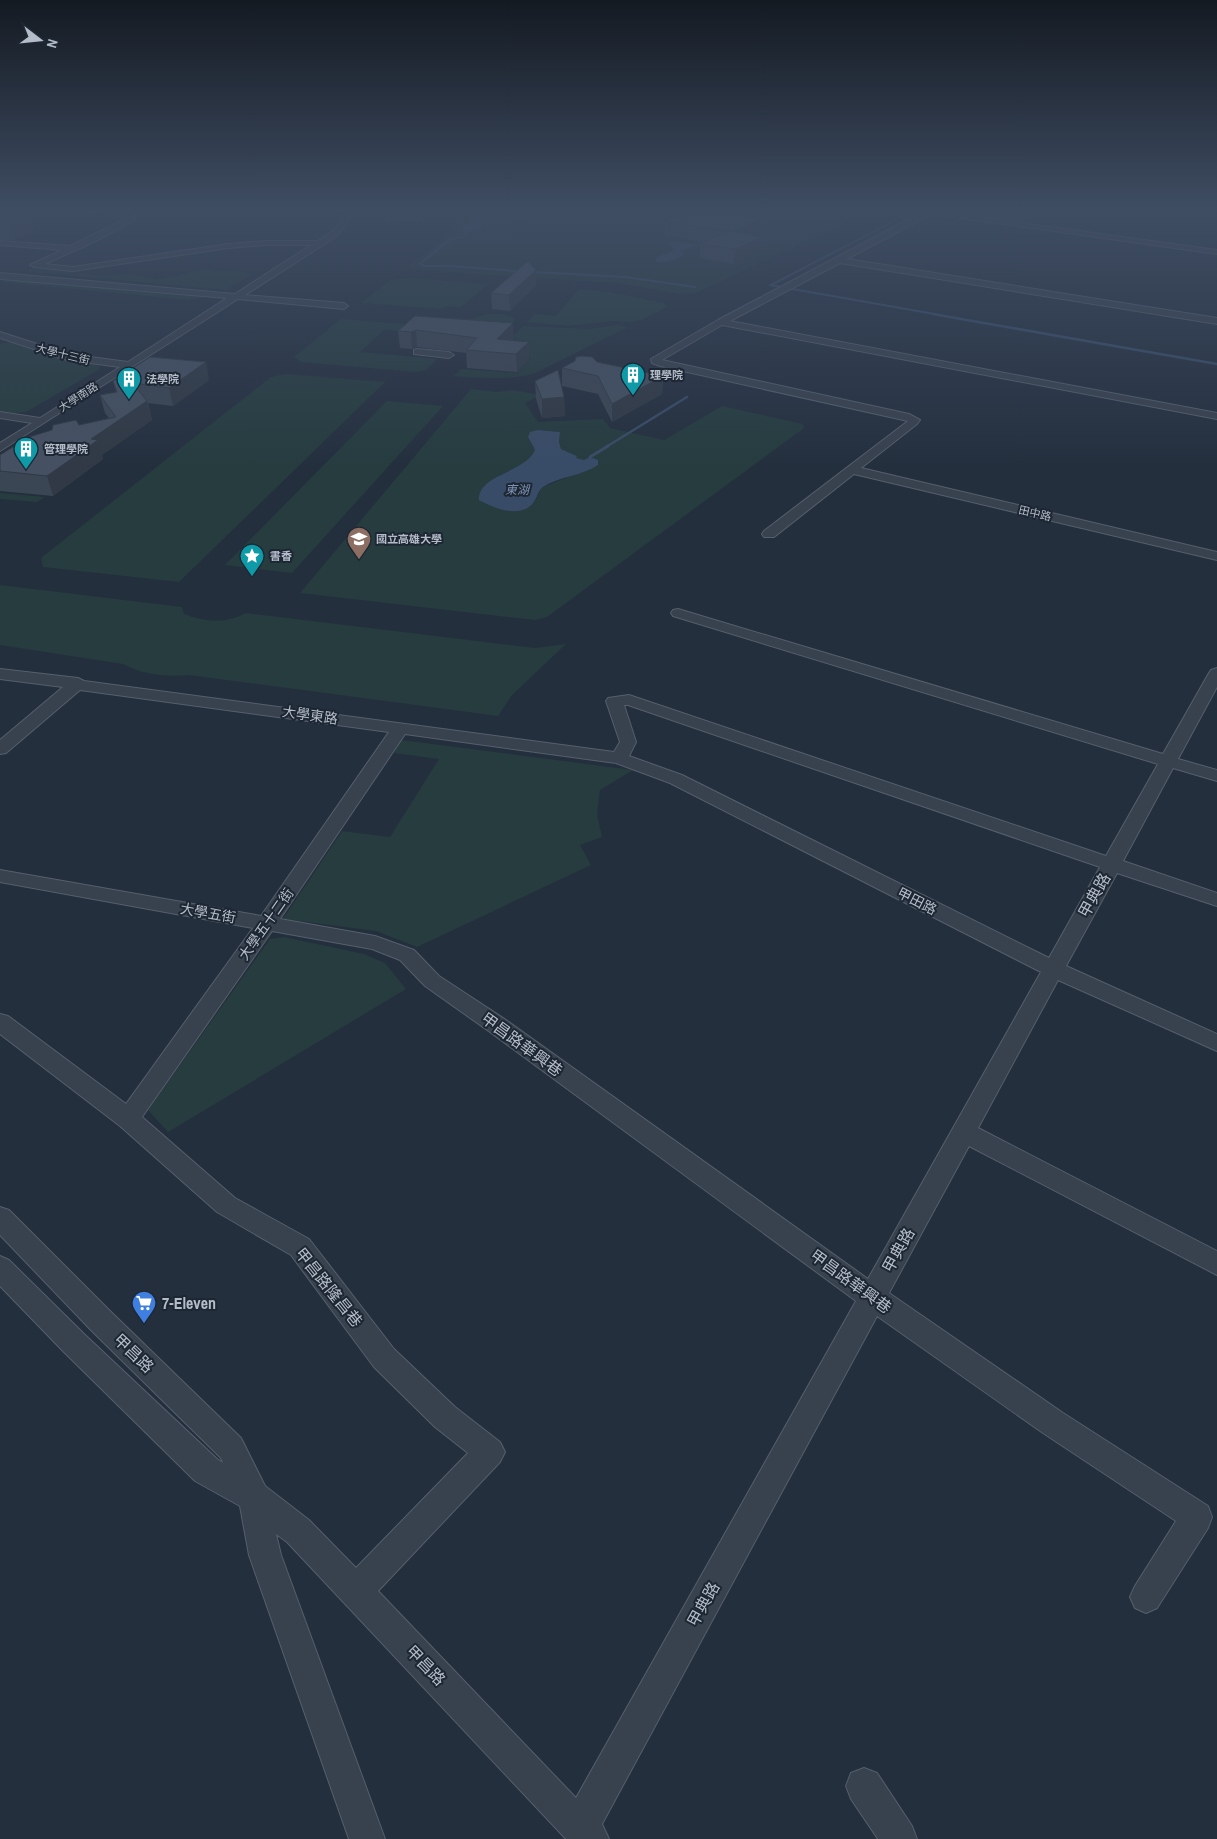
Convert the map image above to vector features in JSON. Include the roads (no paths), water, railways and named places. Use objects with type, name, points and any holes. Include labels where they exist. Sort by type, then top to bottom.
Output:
[{"type":"street","points":[[168,296],[260,308],[336,313]]},
{"type":"street","points":[[168,296],[222,302],[252,299],[344,306]]},
{"type":"street","name":"大學南路","points":[[0,440],[36,420],[232,296]]},
{"type":"street","points":[[769,534],[853,470],[914,420],[656,361],[656,359],[721,322],[771,296]]},
{"type":"street","points":[[1061,296],[1217,321]]},
{"type":"street","points":[[721,322],[1217,416]]},
{"type":"street","name":"大學十三街","points":[[0,335],[67,357],[124,365]]},
{"type":"street","points":[[417,352],[449,355]]},
{"type":"street","points":[[0,415],[36,420]]},
{"type":"street","name":"大學南路","points":[[0,448],[36,420]]},
{"type":"street","name":"田中路","points":[[853,470],[1217,556]]},
{"type":"street","points":[[678,613],[1217,776]]},
{"type":"street","name":"甲典路","points":[[586,1833],[872,1297],[1217,673]]},
{"type":"street","name":"大學東路","points":[[0,674],[619,758]]},
{"type":"street","points":[[0,750],[78,684]]},
{"type":"street","points":[[619,758],[628,742],[614,701],[628,700],[1217,900]]},
{"type":"street","name":"大學五十二街","points":[[128,1118],[266,923],[401,727]]},
{"type":"street","name":"甲田路","points":[[619,758],[676,779],[1053,970],[1217,1043]]},
{"type":"street","name":"大學五街","points":[[0,876],[375,943],[407,955],[432,981]]},
{"type":"street","name":"甲昌路華興巷","points":[[432,981],[498,1026],[872,1297],[1054,1423],[1198,1517],[1146,1596]]},
{"type":"street","name":"甲昌路隆昌巷","points":[[0,1022],[128,1118],[226,1206],[300,1247],[384,1358],[445,1417],[490,1452],[356,1591]]},
{"type":"street","points":[[964,1132],[1217,1264]]},
{"type":"street","name":"甲昌路","points":[[0,1218],[101,1322],[231,1448],[254,1497]]},
{"type":"street","name":"甲昌路","points":[[0,1268],[206,1470],[254,1497],[298,1531],[586,1833]]},
{"type":"street","points":[[254,1497],[265,1554],[367,1839]]},
{"type":"street","points":[[864,1786],[899,1839]]},
{"type":"water","name":"東湖","points":[[538,430],[560,432],[559,442],[561,449],[577,456],[576,458],[584,460],[590,457],[598,460],[598,465],[585,472],[557,480],[543,487],[528,508],[514,511],[499,509],[479,500],[481,491],[486,484],[530,458],[535,450],[528,437],[530,432]]},
{"type":"waterway","points":[[831,296],[940,315]]},
{"type":"waterway","points":[[933,314],[1217,364]]},
{"type":"waterway","points":[[606,447],[687,397]]},
{"type":"waterway","points":[[590,457],[608,446]]},
{"type":"place","name":"理學院","points":[[633,396]]},
{"type":"place","name":"法學院","points":[[129,400]]},
{"type":"place","name":"管理學院","points":[[26,470]]},
{"type":"place","name":"國立高雄大學","points":[[359,560]]},
{"type":"place","name":"書香","points":[[252,577]]},
{"type":"place","name":"7-Eleven","points":[[144,1324]]}]
